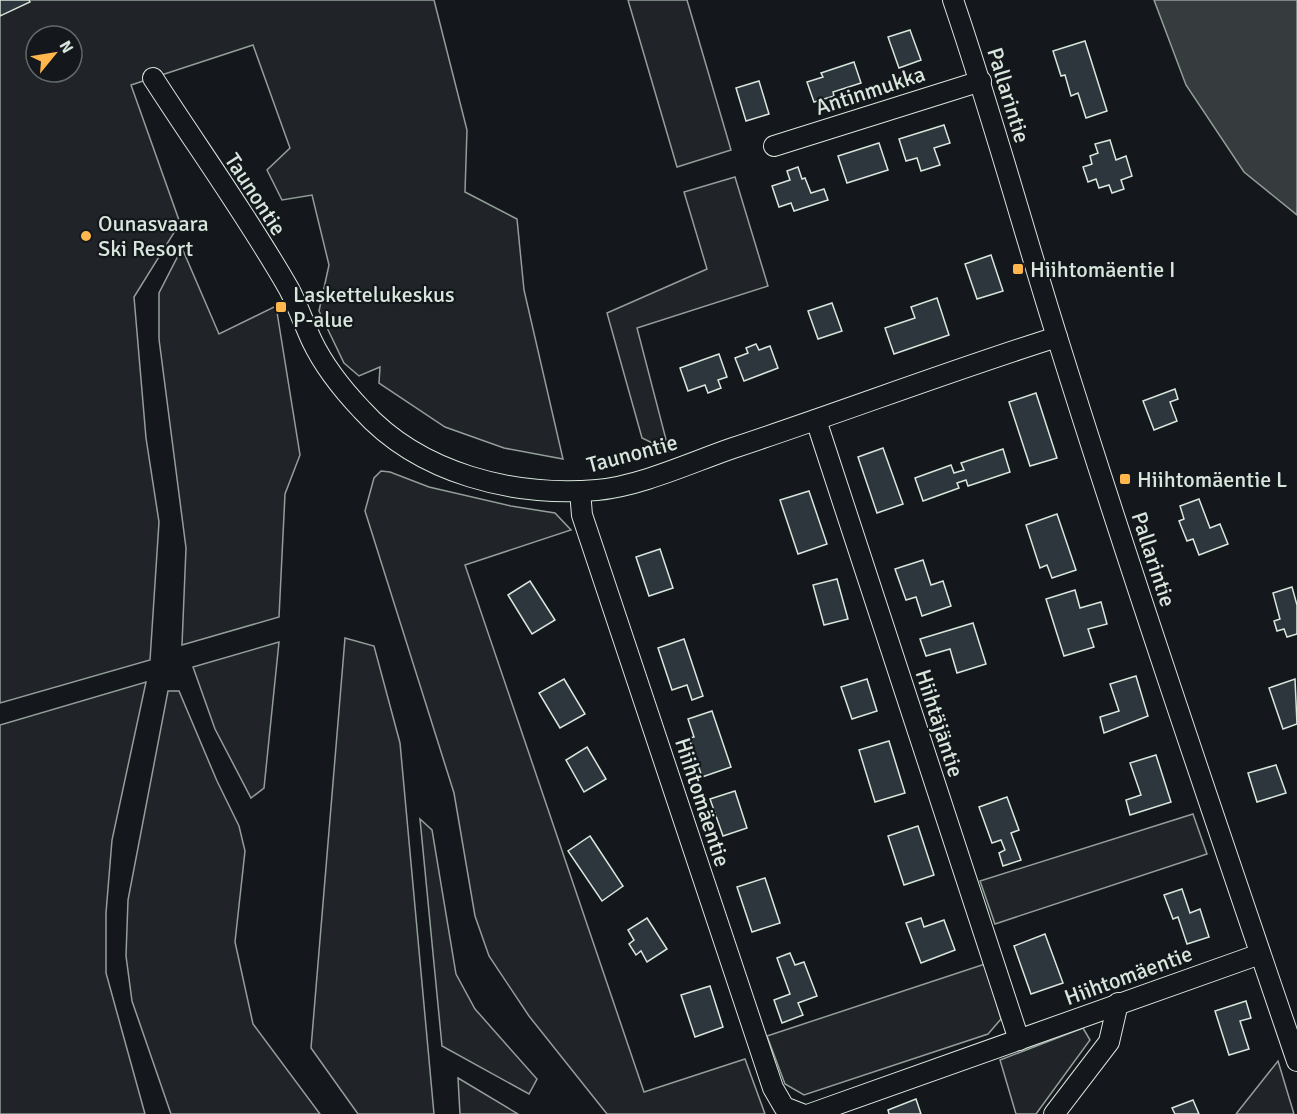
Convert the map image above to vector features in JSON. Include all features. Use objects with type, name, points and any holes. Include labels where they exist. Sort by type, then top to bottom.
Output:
[{"type":"street","name":"Pallarintie","points":[[953,0],[981,81],[1057,337],[1203,791],[1297,1061]]},
{"type":"street","name":"Taunontie","points":[[153,78],[290,291],[314,344],[336,379],[364,412],[393,438],[420,456],[460,474],[508,486],[538,490],[602,489],[643,478],[1057,337]]},
{"type":"street","name":"Antinmukka","points":[[774,146],[981,81]]},
{"type":"street","name":"Hiihtäjäntie","points":[[816,420],[1019,1040]]},
{"type":"street","name":"Hiihtomäentie","points":[[580,491],[582,515],[773,1088],[784,1107],[802,1114]]},
{"type":"street","name":"Hiihtomäentie","points":[[810,1114],[1260,954]]},
{"type":"street","points":[[1054,1114],[1109,1042],[1118,1003]]},
{"type":"shaded area","name":"Ounasvaara Ski Resort","points":[[0,0],[434,0],[467,130],[465,192],[517,219],[524,290],[563,459],[504,448],[445,427],[379,383],[380,367],[359,376],[344,363],[319,311],[329,265],[312,195],[282,200],[267,170],[290,148],[253,45],[131,85],[180,223],[134,297],[146,438],[159,522],[150,660],[0,703]]},
{"type":"shaded area","points":[[628,0],[687,0],[731,150],[677,167]]},
{"type":"shaded area","points":[[1154,0],[1297,0],[1297,215],[1244,172],[1186,85]]},
{"type":"shaded area","points":[[735,177],[768,286],[637,328],[669,451],[642,438],[607,313],[707,269],[684,192]]},
{"type":"shaded area","points":[[182,248],[219,334],[276,306],[300,455],[285,494],[279,617],[182,645],[186,548],[159,339],[159,293]]},
{"type":"shaded area","points":[[381,471],[390,472],[429,487],[511,506],[555,513],[571,530],[465,565],[644,1092],[745,1059],[765,1114],[607,1114],[529,1016],[489,956],[475,916],[454,793],[365,511],[374,478]]},
{"type":"shaded area","points":[[345,638],[374,646],[400,743],[434,1114],[358,1114],[311,1048]]},
{"type":"shaded area","points":[[279,642],[264,788],[251,798],[215,729],[193,667]]},
{"type":"shaded area","points":[[146,682],[112,840],[106,913],[106,973],[145,1114],[0,1114],[0,725]]},
{"type":"shaded area","points":[[168,691],[179,691],[217,781],[239,826],[245,851],[235,942],[253,1024],[320,1114],[171,1114],[132,1001],[126,956],[128,900]]},
{"type":"shaded area","points":[[1193,814],[1207,854],[995,924],[980,881]]},
{"type":"shaded area","points":[[420,819],[432,830],[456,974],[475,1009],[537,1079],[529,1094],[442,1046]]},
{"type":"shaded area","points":[[985,964],[1001,1019],[988,1034],[804,1095],[785,1084],[767,1036]]},
{"type":"shaded area","points":[[1083,1028],[1090,1040],[1036,1114],[1016,1114],[1000,1060]]},
{"type":"shaded area","points":[[1278,1061],[1294,1114],[1236,1114]]},
{"type":"shaded area","points":[[458,1078],[518,1114],[460,1114]]},
{"type":"building","points":[[0,0],[29,0],[30,2],[0,16]]},
{"type":"building","points":[[910,30],[921,60],[899,68],[888,37]]},
{"type":"building","points":[[1085,41],[1107,111],[1086,118],[1078,93],[1071,96],[1065,75],[1061,76],[1053,51]]},
{"type":"building","points":[[854,62],[861,83],[833,92],[834,96],[814,102],[807,82],[823,77],[821,73]]},
{"type":"building","points":[[759,81],[769,114],[746,121],[736,88]]},
{"type":"building","points":[[944,125],[950,143],[934,148],[940,165],[921,171],[917,158],[906,161],[899,139]]},
{"type":"building","points":[[1110,140],[1116,160],[1126,156],[1132,176],[1121,180],[1124,189],[1112,193],[1109,185],[1099,188],[1096,179],[1088,182],[1083,167],[1092,164],[1090,156],[1098,153],[1095,144]]},
{"type":"building","points":[[879,143],[888,170],[847,183],[838,156]]},
{"type":"building","points":[[798,167],[811,193],[824,189],[828,200],[794,211],[791,203],[779,207],[772,186],[790,180],[787,171]]},
{"type":"building","points":[[991,255],[1003,291],[977,299],[965,264]]},
{"type":"building","points":[[937,298],[949,335],[894,354],[885,328],[915,318],[911,307]]},
{"type":"building","points":[[832,303],[842,331],[818,339],[808,311]]},
{"type":"building","points":[[756,344],[759,350],[770,346],[778,368],[744,381],[735,358],[748,353],[746,348]]},
{"type":"building","points":[[719,354],[727,377],[718,380],[721,388],[708,393],[705,385],[688,391],[680,368]]},
{"type":"building","points":[[1175,389],[1178,399],[1170,402],[1177,421],[1154,430],[1143,401]]},
{"type":"building","points":[[1036,393],[1057,458],[1030,466],[1009,402]]},
{"type":"building","points":[[883,448],[903,504],[877,513],[858,457]]},
{"type":"building","points":[[1003,449],[1010,472],[968,486],[966,480],[957,483],[959,488],[923,501],[915,478],[951,465],[954,473],[964,470],[961,463]]},
{"type":"building","points":[[809,491],[827,544],[798,554],[780,500]]},
{"type":"building","points":[[1199,499],[1210,528],[1220,524],[1228,544],[1199,555],[1193,539],[1187,541],[1179,521],[1184,519],[1180,506]]},
{"type":"building","points":[[1057,514],[1076,570],[1052,578],[1047,565],[1040,568],[1026,525]]},
{"type":"building","points":[[660,549],[673,588],[649,596],[636,557]]},
{"type":"building","points":[[923,560],[931,585],[943,581],[951,606],[922,616],[916,597],[906,600],[895,569]]},
{"type":"building","points":[[837,579],[848,619],[824,625],[813,585]]},
{"type":"building","points":[[530,581],[555,620],[532,634],[508,595]]},
{"type":"building","points":[[1292,587],[1297,605],[1297,634],[1287,637],[1284,629],[1277,631],[1274,621],[1280,619],[1273,593]]},
{"type":"building","points":[[1075,590],[1080,608],[1101,602],[1107,624],[1088,629],[1094,647],[1064,656],[1046,599]]},
{"type":"building","points":[[973,623],[986,664],[957,673],[950,649],[926,656],[920,639]]},
{"type":"building","points":[[684,639],[703,696],[692,700],[687,685],[672,690],[658,648]]},
{"type":"building","points":[[1136,676],[1148,716],[1104,733],[1100,717],[1119,711],[1110,684]]},
{"type":"building","points":[[564,679],[585,714],[560,728],[539,693]]},
{"type":"building","points":[[867,679],[877,711],[852,719],[841,687]]},
{"type":"building","points":[[1295,679],[1297,724],[1283,729],[1269,688]]},
{"type":"building","points":[[712,711],[731,767],[702,777],[689,738],[694,737],[688,719]]},
{"type":"building","points":[[889,741],[905,793],[875,802],[859,750]]},
{"type":"building","points":[[587,747],[606,779],[584,792],[566,760]]},
{"type":"building","points":[[1156,755],[1171,802],[1130,815],[1126,800],[1141,795],[1130,763]]},
{"type":"building","points":[[1276,765],[1286,793],[1257,802],[1248,773]]},
{"type":"building","points":[[735,791],[747,828],[723,836],[710,799]]},
{"type":"building","points":[[1007,797],[1019,830],[1011,833],[1021,860],[1003,866],[999,853],[1005,850],[1001,840],[992,843],[979,807]]},
{"type":"building","points":[[918,826],[934,875],[904,885],[888,836]]},
{"type":"building","points":[[590,836],[623,886],[602,901],[568,851]]},
{"type":"building","points":[[765,878],[780,923],[752,932],[737,887]]},
{"type":"building","points":[[1182,889],[1190,913],[1200,909],[1209,937],[1187,944],[1178,917],[1173,919],[1164,895]]},
{"type":"building","points":[[647,918],[667,949],[647,962],[641,951],[636,955],[629,944],[634,940],[628,930]]},
{"type":"building","points":[[921,918],[924,927],[944,920],[955,950],[921,963],[906,923]]},
{"type":"building","points":[[1045,934],[1063,983],[1031,994],[1014,946]]},
{"type":"building","points":[[790,953],[795,965],[804,962],[817,996],[798,1003],[803,1015],[782,1023],[774,1000],[790,994],[777,958]]},
{"type":"building","points":[[710,986],[723,1027],[695,1037],[681,995]]},
{"type":"building","points":[[1246,1001],[1251,1018],[1240,1021],[1249,1049],[1229,1055],[1215,1011]]},
{"type":"building","points":[[916,1099],[921,1114],[889,1114],[888,1110]]},
{"type":"building","points":[[1193,1100],[1199,1114],[1175,1114],[1172,1108]]},
{"type":"place","name":"Ounasvaara Ski Resort","points":[[86,236]]},
{"type":"place","name":"Hiihtomäentie I","points":[[1018,269]]},
{"type":"place","name":"Laskettelukeskus P-alue","points":[[281,307]]},
{"type":"place","name":"Hiihtomäentie L","points":[[1125,479]]}]
